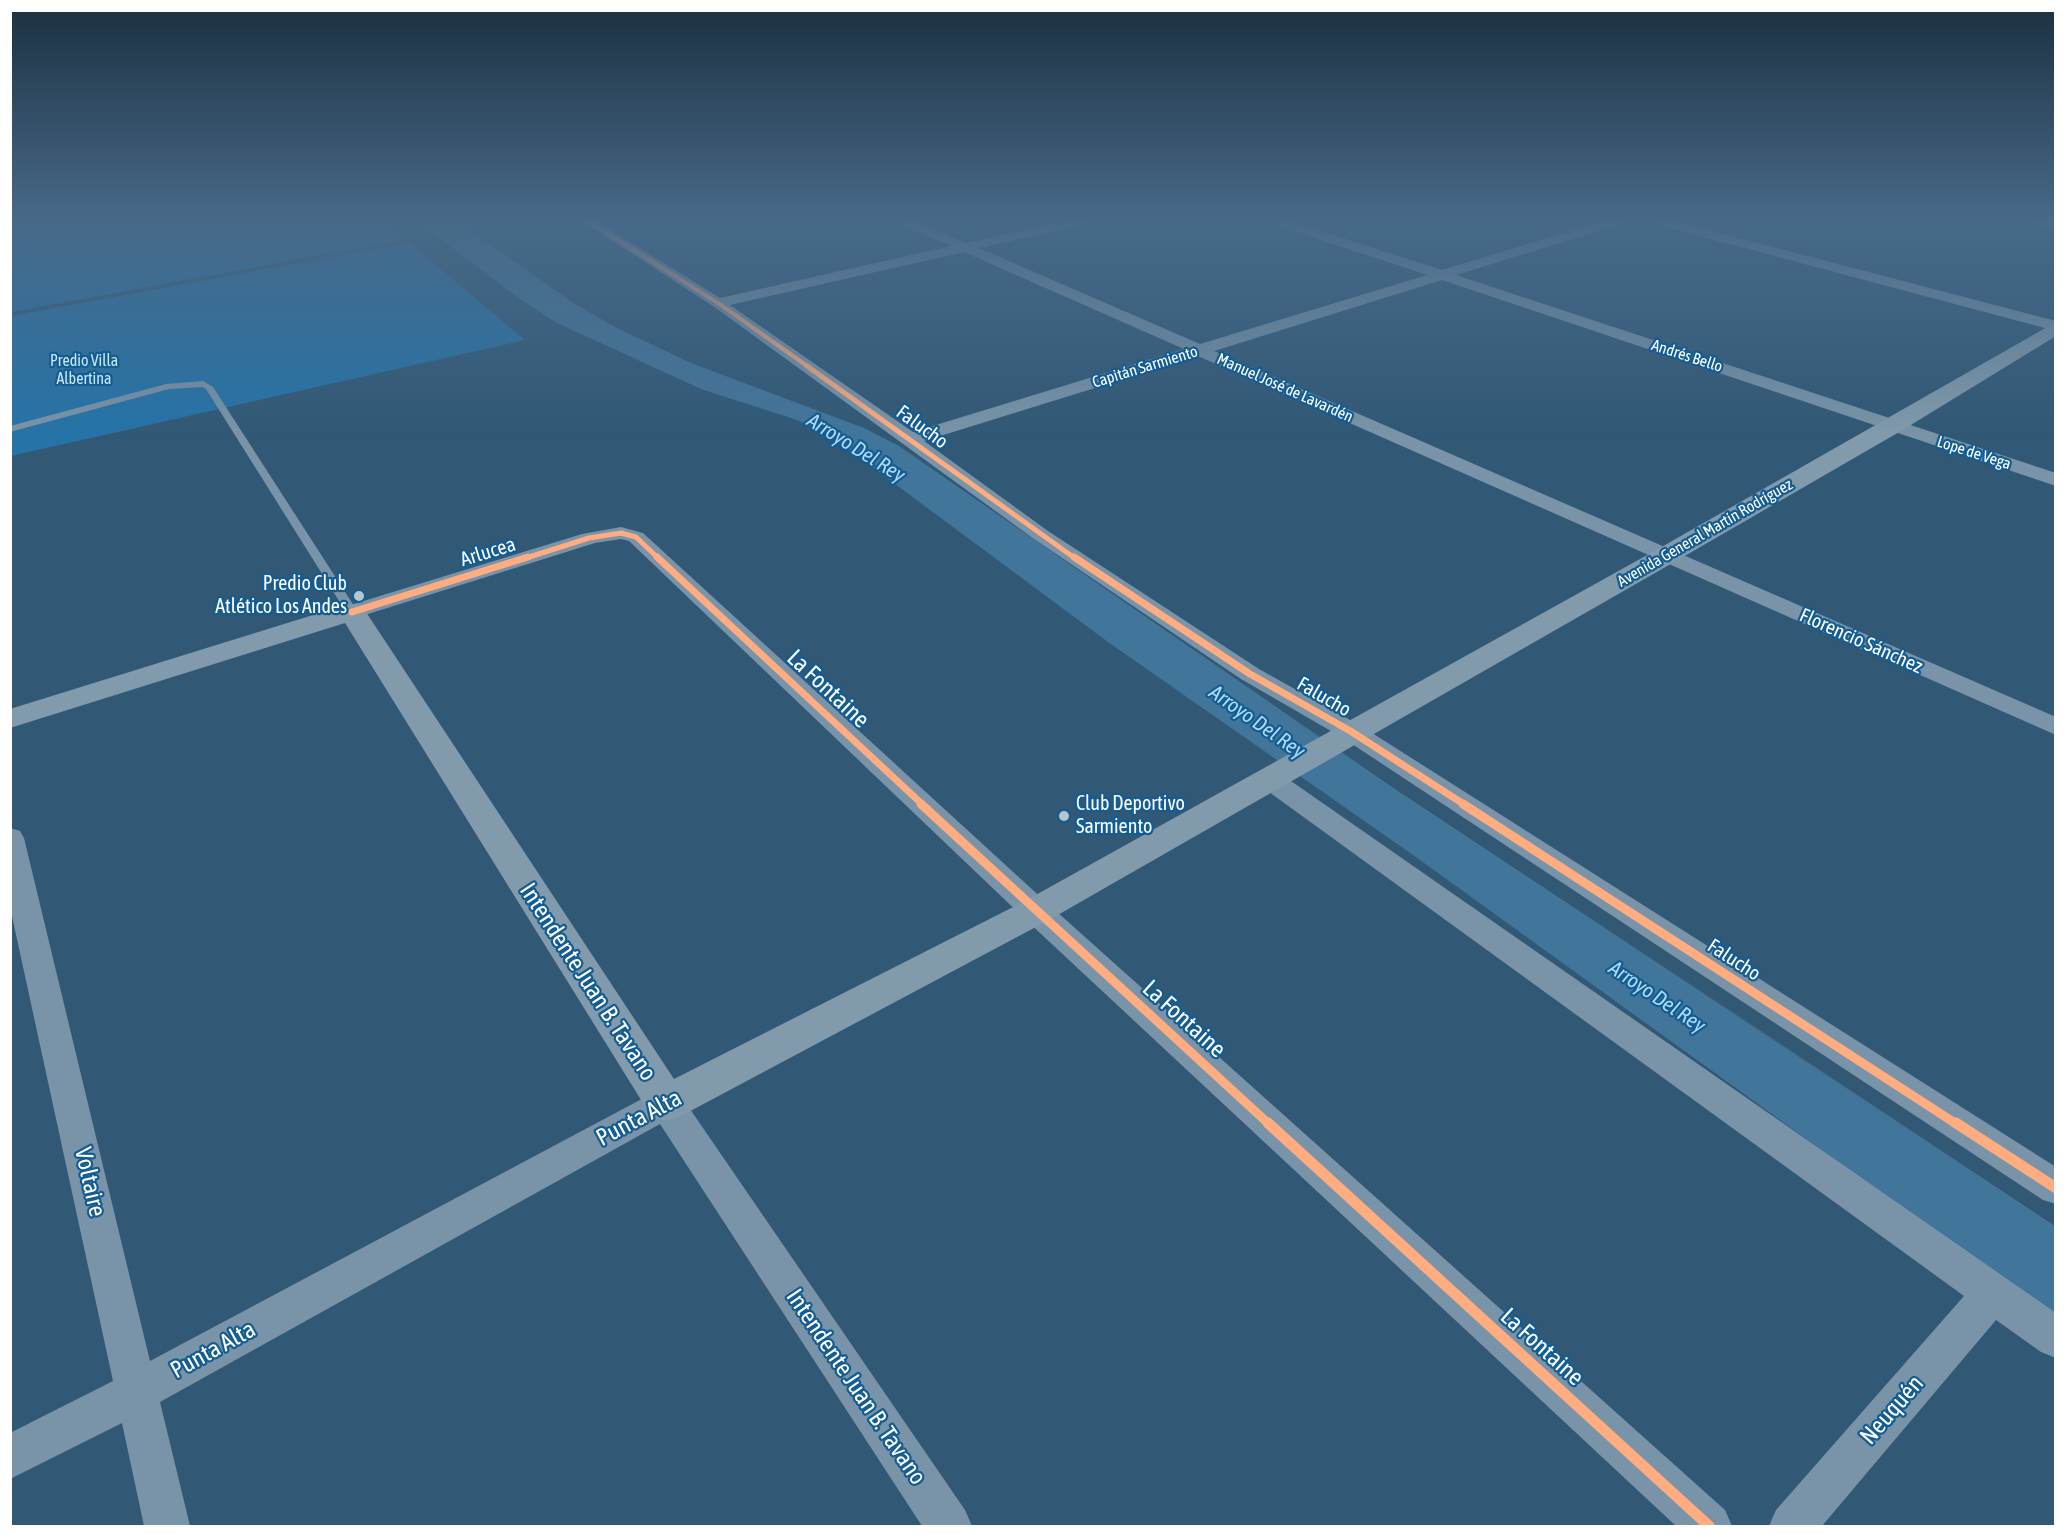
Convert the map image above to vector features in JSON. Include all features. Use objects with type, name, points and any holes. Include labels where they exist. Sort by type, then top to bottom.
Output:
[{"type":"main road","name":"Avenida General Martín Rodríguez","points":[[1268,778],[1893,426],[2055,327]]},
{"type":"main road","name":"Arlucea","points":[[10,719],[352,612]]},
{"type":"main road","name":"Intendente Juan B. Tavano","points":[[352,612],[666,1103]]},
{"type":"main road","name":"Punta Alta","points":[[666,1103],[1036,911],[1268,778]]},
{"type":"street","name":"Falucho","points":[[700,292],[910,439],[1041,535],[1250,674],[1352,732],[2055,1188]]},
{"type":"street","points":[[718,303],[769,292]]},
{"type":"street","name":"Manuel José de Lavardén","points":[[1065,292],[1667,555]]},
{"type":"street","name":"Capitán Sarmiento","points":[[910,439],[1388,292]]},
{"type":"street","name":"Andrés Bello","points":[[1493,292],[1867,415],[1893,426]]},
{"type":"street","points":[[1923,292],[2055,327]]},
{"type":"street","name":"Lope de Vega","points":[[1893,426],[2055,480]]},
{"type":"street","name":"Arlucea","points":[[352,612],[597,536],[621,533],[636,537]]},
{"type":"street","name":"La Fontaine","points":[[636,537],[1036,911],[1709,1527]]},
{"type":"street","name":"Florencio Sánchez","points":[[1667,555],[2055,727]]},
{"type":"street","points":[[1268,778],[2055,1338]]},
{"type":"street","name":"Voltaire","points":[[10,838],[138,1391],[167,1527]]},
{"type":"street","name":"Punta Alta","points":[[10,1457],[138,1391],[666,1103]]},
{"type":"street","name":"Intendente Juan B. Tavano","points":[[666,1103],[949,1527]]},
{"type":"street","name":"Neuquén","points":[[1792,1527],[1992,1294]]},
{"type":"lane","points":[[10,429],[161,388],[190,383],[203,384],[208,387],[352,612]]},
{"type":"green space","points":[[11,292],[121,292],[11,312]]},
{"type":"green space","name":"Predio Villa Albertina","points":[[143,292],[467,292],[525,340],[11,456],[11,316]]},
{"type":"water","name":"Arroyo Del Rey","points":[[510,292],[557,292],[617,328],[691,363],[864,428],[899,446],[1392,787],[2055,1226],[2055,1314],[1913,1216],[1413,855],[1108,642],[829,435],[797,420],[701,389],[555,322]]},
{"type":"cycle path","points":[[700,292],[910,439],[1041,535],[1250,674],[1352,732],[2056,1188]]},
{"type":"cycle path","points":[[352,612],[589,538],[621,533],[636,537],[1036,911],[1709,1526]]},
{"type":"place","name":"Predio Club Atlético Los Andes","points":[[359,596]]},
{"type":"place","name":"Club Deportivo Sarmiento","points":[[1064,816]]}]
